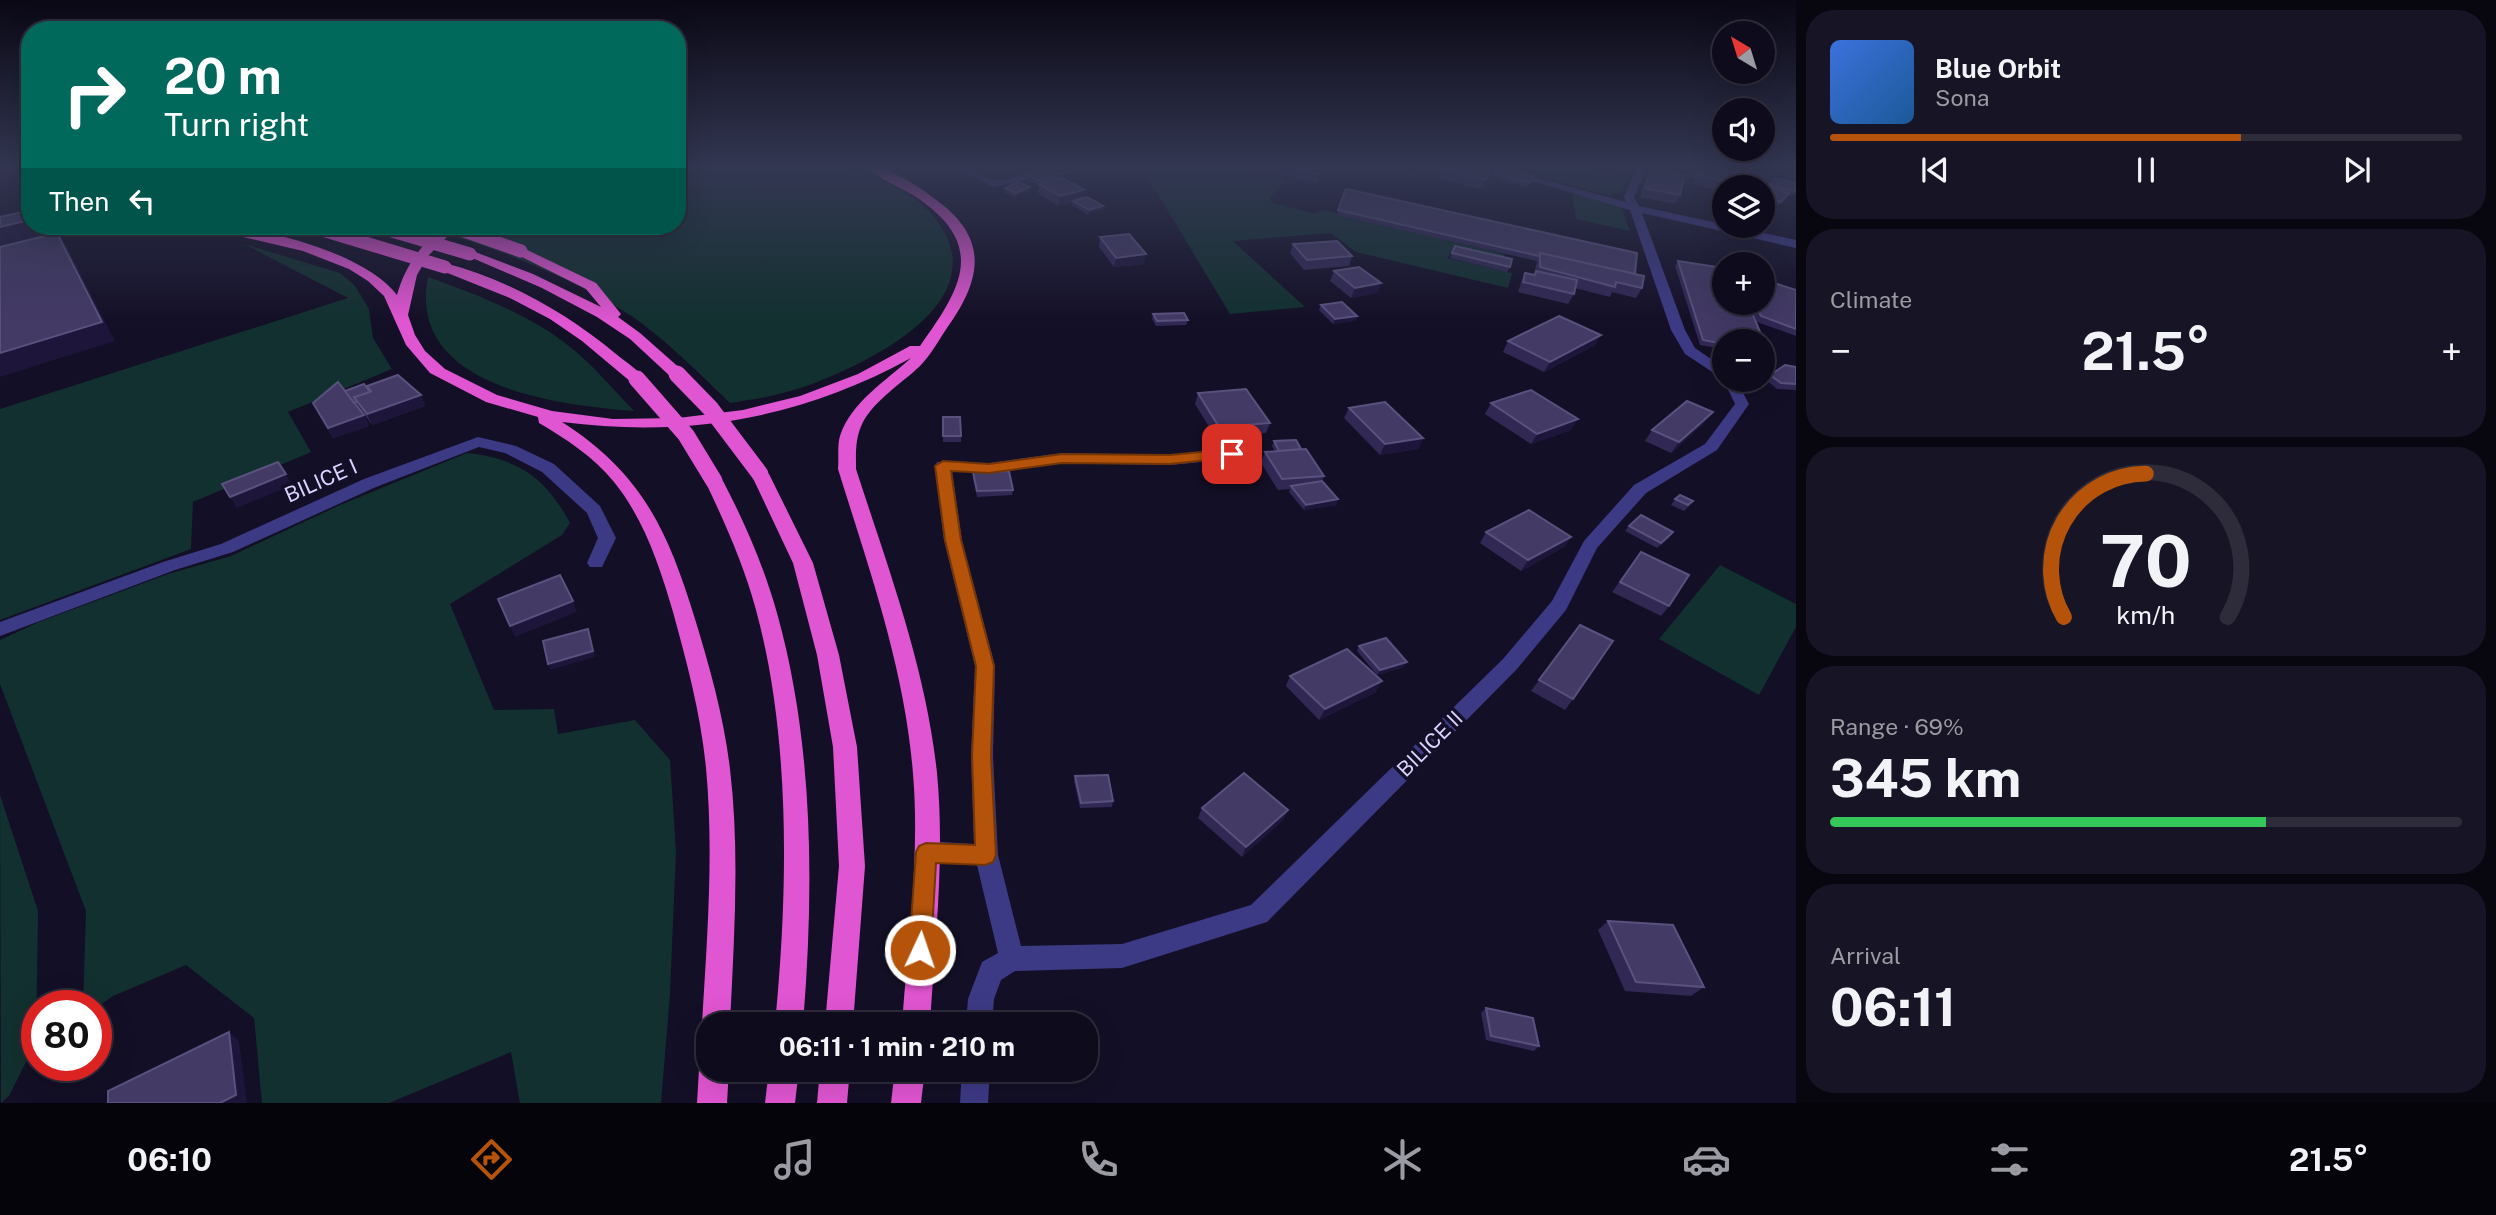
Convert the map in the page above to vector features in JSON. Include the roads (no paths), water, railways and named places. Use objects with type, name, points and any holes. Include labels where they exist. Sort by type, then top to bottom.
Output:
[{"type":"highway","points":[[917,1012],[926,852],[925,774],[909,674],[847,469],[848,435],[861,411],[918,359],[957,305],[967,286],[970,267],[968,248],[952,219]]},
{"type":"highway","points":[[249,235],[322,253],[353,266],[377,282],[390,294],[401,314],[411,343],[437,370],[477,394],[531,412],[576,419],[623,423],[685,421],[770,409],[856,382],[891,365],[920,345],[942,325]]},
{"type":"highway","points":[[339,235],[445,267],[502,289],[555,316],[591,340],[636,379],[686,435],[714,481],[733,518],[752,568],[777,655],[789,748],[796,859],[797,954],[790,1012]]},
{"type":"highway","points":[[405,235],[531,276],[623,326]]},
{"type":"highway","points":[[401,314],[405,283],[422,254],[442,235]]},
{"type":"highway","points":[[476,235],[521,251],[591,286],[623,326],[695,390],[724,424],[760,474],[803,563],[828,655],[845,747],[852,866],[840,1012]]},
{"type":"highway","points":[[531,412],[566,432],[601,457],[627,485],[648,519],[673,580],[692,642],[715,752],[720,790],[723,884],[717,1012]]},
{"type":"highway","points":[[712,1103],[713,1082]]},
{"type":"highway","points":[[780,1103],[782,1082]]},
{"type":"highway","points":[[832,1103],[834,1082]]},
{"type":"highway","points":[[906,1103],[909,1082]]},
{"type":"street","points":[[1639,219],[1678,330],[1690,351],[1712,367]]},
{"type":"street","points":[[1686,219],[1796,244]]},
{"type":"street","name":"BILICE II","points":[[1012,959],[1122,956],[1258,914],[1510,664],[1559,605],[1590,545],[1640,489],[1711,447],[1742,404],[1736,392]]},
{"type":"street","name":"BILICE I","points":[[0,629],[169,566],[227,548],[370,483],[478,442],[510,449],[548,468],[568,483],[594,510],[607,538],[596,563]]},
{"type":"street","points":[[980,1012],[981,999],[991,971],[1012,959],[985,855],[982,756],[985,666],[953,540],[943,466],[989,468],[1062,458],[1170,460],[1232,454]]},
{"type":"street","points":[[926,852],[985,855]]},
{"type":"street","points":[[974,1103],[975,1082]]}]
